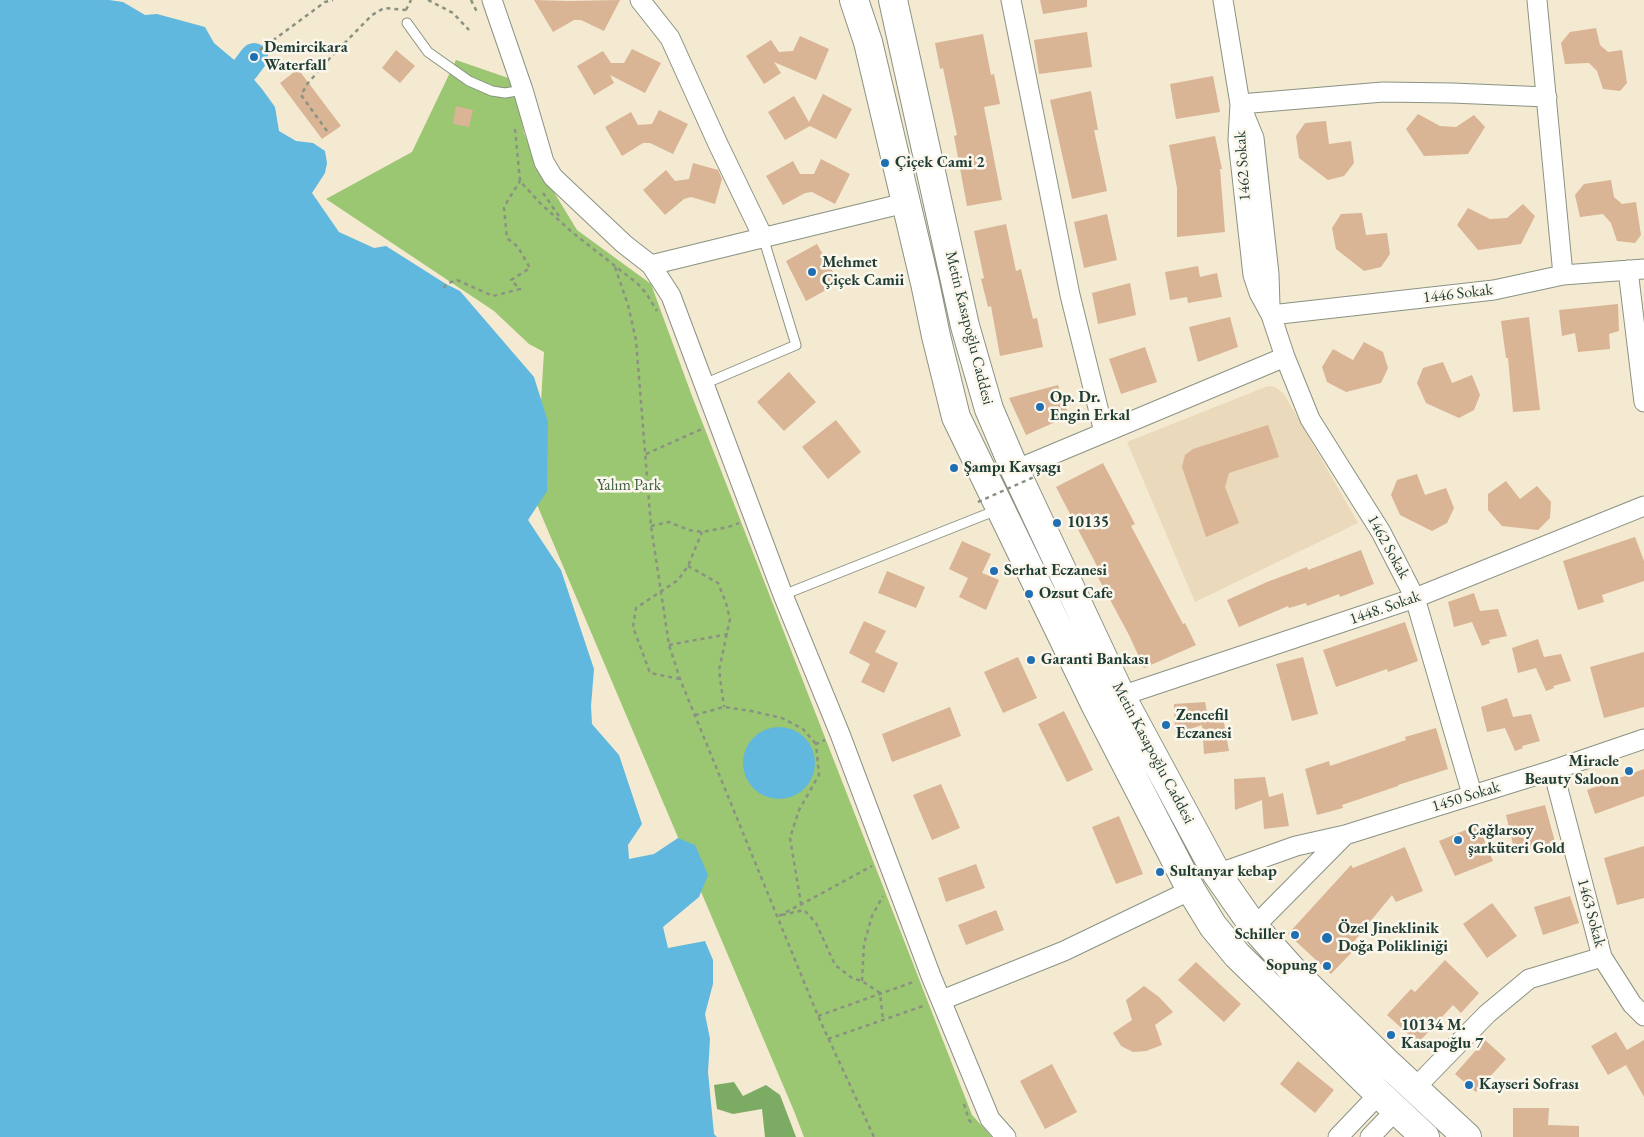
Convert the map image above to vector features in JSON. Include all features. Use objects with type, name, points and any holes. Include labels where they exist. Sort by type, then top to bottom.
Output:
[{"type":"main road","points":[[843,0],[868,42]]},
{"type":"main road","name":"Metin Kasapoğlu Caddesi","points":[[854,0],[868,42],[956,417],[989,506],[1094,702],[1191,890],[1213,926],[1237,955],[1425,1137]]},
{"type":"main road","name":"Metin Kasapoğlu Caddesi","points":[[893,0],[965,326],[989,409],[1015,470],[1121,696],[1217,874],[1254,927],[1295,973],[1414,1089],[1467,1137]]},
{"type":"street","points":[[492,0],[523,90],[544,162],[552,178],[624,244],[651,265],[671,296],[784,596],[840,734],[931,976],[990,1119],[1006,1137]]},
{"type":"street","points":[[640,0],[670,38],[763,238]]},
{"type":"street","points":[[1011,0],[1070,296],[1104,432]]},
{"type":"street","name":"1462 Sokak","points":[[1223,0],[1240,104],[1254,138],[1269,274],[1271,315],[1285,357],[1310,419],[1381,532],[1415,598],[1472,794]]},
{"type":"street","points":[[1537,0],[1563,275]]},
{"type":"street","points":[[1240,104],[1383,92],[1547,97]]},
{"type":"street","points":[[651,265],[905,203]]},
{"type":"street","points":[[1636,270],[1644,402]]},
{"type":"street","name":"1446 Sokak","points":[[1271,315],[1494,290],[1563,275],[1636,270]]},
{"type":"street","points":[[1015,470],[1285,357]]},
{"type":"street","name":"1448. Sokak","points":[[1121,696],[1415,598],[1644,506]]},
{"type":"street","name":"1450 Sokak","points":[[1217,874],[1296,846],[1345,835],[1553,770],[1644,739]]},
{"type":"street","name":"1463 Sokak","points":[[1553,770],[1602,957],[1632,1004],[1644,1016]]},
{"type":"street","name":"1450 Sokak","points":[[1254,927],[1345,835]]},
{"type":"street","points":[[942,1000],[1064,951],[1191,890]]},
{"type":"street","points":[[1414,1089],[1487,1014],[1529,979],[1602,957]]},
{"type":"street","points":[[1338,1137],[1387,1102]]},
{"type":"street","points":[[1370,1137],[1387,1102]]},
{"type":"lane","points":[[407,23],[428,52],[469,81],[492,91],[505,93],[523,90]]},
{"type":"lane","points":[[704,384],[796,345],[763,238]]},
{"type":"lane","points":[[784,596],[989,506]]},
{"type":"path","points":[[260,50],[326,2],[334,0]]},
{"type":"path","points":[[407,23],[406,10],[411,0]]},
{"type":"path","points":[[428,0],[453,13],[469,30]]},
{"type":"path","points":[[327,131],[301,95],[308,83],[372,15],[384,8],[406,10]]},
{"type":"path","points":[[444,288],[446,284],[457,280],[493,296],[520,289],[511,280],[530,268],[518,248],[507,238],[504,208],[520,180]]},
{"type":"path","points":[[563,223],[614,266],[628,305],[636,340],[652,526],[668,645],[680,679],[818,1016],[874,1137]]},
{"type":"path","points":[[646,454],[705,427]]},
{"type":"path","points":[[989,506],[1043,473]]},
{"type":"path","points":[[652,526],[669,522],[689,530],[702,532],[728,527],[754,516]]},
{"type":"path","points":[[680,679],[650,673],[633,627],[636,608],[678,580],[688,566],[702,532]]},
{"type":"path","points":[[688,566],[718,584],[726,603],[730,619],[719,670],[724,707]]},
{"type":"path","points":[[668,645],[728,634]]},
{"type":"path","points":[[695,714],[724,707],[782,718],[803,729],[816,744],[819,775],[800,810],[790,838],[801,904],[778,916]]},
{"type":"path","points":[[816,744],[840,734]]},
{"type":"path","points":[[778,916],[887,858]]},
{"type":"path","points":[[862,981],[864,944],[872,916],[886,892],[903,903]]},
{"type":"path","points":[[778,916],[804,910],[816,923],[835,965],[852,978],[862,981],[880,993],[883,1020]]},
{"type":"path","points":[[818,1016],[931,976]]},
{"type":"path","points":[[828,1039],[942,1000]]},
{"type":"shaded area","points":[[1268,386],[1275,387],[1284,394],[1358,523],[1195,602],[1127,442]]},
{"type":"green space","name":"Yalım Park","points":[[456,60],[514,80],[524,133],[535,161],[577,230],[651,284],[692,396],[972,1115],[992,1137],[804,1137],[535,500],[544,352],[529,344],[494,311],[326,199],[412,152]]},
{"type":"green space","points":[[734,1082],[743,1096],[766,1085],[780,1095],[796,1137],[765,1137],[762,1109],[733,1114],[717,1109],[714,1085]]},
{"type":"water","points":[[0,0],[109,0],[123,2],[145,15],[157,14],[205,27],[214,43],[245,69],[275,107],[279,131],[296,141],[313,143],[325,151],[327,163],[325,173],[312,193],[339,232],[374,248],[386,246],[460,291],[534,377],[548,422],[547,491],[528,520],[561,570],[594,669],[591,706],[592,724],[619,755],[642,824],[628,845],[629,859],[654,854],[678,838],[695,845],[708,875],[699,897],[663,927],[668,948],[705,941],[713,960],[713,984],[705,1014],[710,1039],[708,1072],[714,1134],[717,1137],[0,1137]]},
{"type":"water","points":[[779,727],[793,730],[805,737],[812,749],[815,763],[812,777],[805,789],[793,796],[779,799],[765,796],[753,789],[746,777],[743,763],[746,749],[753,737],[765,730]]},
{"type":"building","points":[[534,0],[620,0],[604,31],[581,20],[574,20],[553,32]]},
{"type":"building","points":[[1040,0],[1087,0],[1087,7],[1043,14]]},
{"type":"building","points":[[1596,28],[1600,45],[1608,52],[1622,50],[1627,83],[1620,91],[1603,89],[1597,71],[1589,63],[1565,64],[1561,43],[1570,32]]},
{"type":"building","points":[[1087,32],[1092,67],[1039,74],[1034,40]]},
{"type":"building","points":[[983,34],[991,75],[994,74],[1000,104],[984,107],[1002,200],[967,206],[954,136],[957,135],[943,68],[940,69],[935,43]]},
{"type":"building","points":[[800,36],[829,49],[816,80],[774,62],[781,73],[764,84],[746,56],[771,40],[779,52],[793,51]]},
{"type":"building","points":[[632,49],[661,63],[645,93],[610,75],[614,83],[594,95],[577,66],[603,51],[611,63],[624,63]]},
{"type":"building","points":[[396,50],[415,66],[400,83],[382,68]]},
{"type":"building","points":[[298,69],[341,126],[322,139],[280,83]]},
{"type":"building","points":[[1213,76],[1220,112],[1176,119],[1170,84]]},
{"type":"building","points":[[1091,91],[1098,130],[1094,130],[1107,191],[1072,199],[1050,100]]},
{"type":"building","points":[[823,94],[852,109],[836,139],[810,126],[785,140],[768,112],[794,96],[809,122]]},
{"type":"building","points":[[456,106],[473,110],[469,127],[453,124]]},
{"type":"building","points":[[659,110],[688,124],[673,154],[650,143],[643,143],[622,156],[605,127],[631,112],[638,125],[652,124]]},
{"type":"building","points":[[1418,114],[1440,126],[1456,127],[1474,115],[1485,127],[1468,154],[1424,156],[1406,129]]},
{"type":"building","points":[[1326,121],[1329,144],[1351,141],[1354,163],[1344,176],[1328,180],[1299,158],[1296,136],[1305,123]]},
{"type":"building","points":[[1215,136],[1222,169],[1220,169],[1225,232],[1177,237],[1177,188],[1169,145]]},
{"type":"building","points":[[821,159],[850,174],[835,204],[812,192],[805,193],[783,205],[766,176],[793,161],[800,174],[814,174]]},
{"type":"building","points":[[693,163],[718,170],[722,179],[715,204],[691,197],[684,199],[665,215],[643,190],[666,170],[675,181],[689,179]]},
{"type":"building","points":[[1611,180],[1614,197],[1622,204],[1636,202],[1641,235],[1635,243],[1617,241],[1611,223],[1603,214],[1580,217],[1575,195],[1584,184]]},
{"type":"building","points":[[1523,204],[1535,216],[1521,244],[1478,250],[1457,225],[1468,208],[1490,219],[1507,218]]},
{"type":"building","points":[[1362,213],[1366,235],[1387,233],[1390,254],[1381,267],[1364,271],[1336,249],[1332,228],[1341,214]]},
{"type":"building","points":[[1107,214],[1117,260],[1084,268],[1074,222]]},
{"type":"building","points":[[1006,224],[1016,271],[1021,269],[1033,319],[1037,318],[1043,347],[1000,356],[991,306],[988,307],[981,279],[984,278],[974,231]]},
{"type":"building","name":"Mehmet Çiçek Camii","points":[[817,244],[839,283],[806,301],[786,261]]},
{"type":"building","points":[[1198,266],[1200,277],[1217,273],[1222,297],[1188,303],[1187,297],[1170,300],[1165,272]]},
{"type":"building","points":[[1130,283],[1136,315],[1098,324],[1092,293]]},
{"type":"building","points":[[1618,304],[1619,331],[1609,334],[1610,349],[1578,352],[1575,333],[1562,336],[1559,310]]},
{"type":"building","points":[[1230,317],[1238,347],[1198,362],[1189,327]]},
{"type":"building","points":[[1529,317],[1540,410],[1513,412],[1508,358],[1506,358],[1501,321]]},
{"type":"building","points":[[1364,342],[1383,352],[1388,368],[1381,383],[1346,392],[1327,382],[1322,367],[1333,349],[1353,360]]},
{"type":"building","points":[[1145,347],[1157,382],[1121,394],[1109,359]]},
{"type":"building","points":[[1443,362],[1452,383],[1472,375],[1480,395],[1474,410],[1459,418],[1426,403],[1417,383],[1423,368]]},
{"type":"building","points":[[789,372],[816,402],[784,431],[757,402]]},
{"type":"building","name":"Op. Dr. Engin Erkal","points":[[1058,385],[1069,416],[1026,435],[1009,398]]},
{"type":"building","points":[[836,420],[861,452],[828,479],[802,447]]},
{"type":"building","points":[[1268,425],[1279,457],[1229,473],[1225,487],[1239,523],[1206,537],[1182,467],[1185,455],[1193,449]]},
{"type":"building","points":[[1103,463],[1135,524],[1131,526],[1196,645],[1144,668],[1129,635],[1093,568],[1097,566],[1056,487]]},
{"type":"building","points":[[1417,474],[1425,495],[1446,488],[1454,508],[1447,523],[1432,531],[1400,515],[1391,495],[1397,480]]},
{"type":"building","points":[[1506,481],[1520,499],[1537,486],[1551,502],[1550,518],[1538,530],[1502,526],[1488,510],[1488,494]]},
{"type":"building","points":[[1635,537],[1644,561],[1644,581],[1602,595],[1604,602],[1578,610],[1563,561]]},
{"type":"building","points":[[962,541],[991,554],[982,573],[999,580],[986,610],[959,597],[968,578],[949,569]]},
{"type":"building","points":[[1361,550],[1374,584],[1340,597],[1339,594],[1307,606],[1306,603],[1289,608],[1288,606],[1239,627],[1227,600],[1307,567],[1308,570]]},
{"type":"building","points":[[887,571],[925,587],[916,608],[878,593]]},
{"type":"building","points":[[1474,593],[1480,611],[1498,609],[1507,636],[1489,640],[1490,643],[1482,646],[1472,622],[1454,627],[1448,602]]},
{"type":"building","points":[[864,621],[886,631],[875,652],[898,663],[884,693],[861,682],[870,664],[849,653]]},
{"type":"building","points":[[1405,622],[1418,661],[1388,672],[1387,669],[1336,687],[1323,650]]},
{"type":"building","points":[[1538,639],[1544,657],[1561,654],[1571,681],[1553,686],[1554,688],[1546,691],[1536,668],[1518,673],[1512,648]]},
{"type":"building","points":[[1644,652],[1644,707],[1604,718],[1590,667]]},
{"type":"building","points":[[1018,657],[1037,698],[1003,713],[984,672]]},
{"type":"building","points":[[1303,657],[1318,714],[1292,721],[1276,664]]},
{"type":"building","points":[[1507,698],[1513,717],[1531,714],[1540,741],[1522,746],[1523,748],[1515,751],[1505,728],[1487,732],[1481,707]]},
{"type":"building","points":[[1205,702],[1209,722],[1223,717],[1229,751],[1204,754],[1202,725],[1175,734],[1174,704]]},
{"type":"building","points":[[950,707],[961,736],[892,762],[882,734]]},
{"type":"building","points":[[1064,711],[1093,770],[1067,782],[1038,724]]},
{"type":"building","points":[[1436,728],[1448,769],[1342,805],[1343,808],[1317,815],[1305,769],[1329,761],[1330,766],[1406,740],[1405,737]]},
{"type":"building","points":[[1644,769],[1644,796],[1595,814],[1587,790]]},
{"type":"building","points":[[1265,777],[1269,797],[1283,793],[1289,826],[1264,829],[1262,800],[1235,810],[1234,779]]},
{"type":"building","points":[[941,784],[960,828],[932,840],[913,795]]},
{"type":"building","points":[[1545,805],[1555,842],[1515,853],[1506,815]]},
{"type":"building","points":[[1119,816],[1143,874],[1116,884],[1092,827]]},
{"type":"building","points":[[1478,825],[1493,861],[1455,876],[1439,841]]},
{"type":"building","points":[[1644,846],[1644,898],[1617,905],[1604,858]]},
{"type":"building","points":[[1405,847],[1423,891],[1396,902],[1392,895],[1351,945],[1355,949],[1331,974],[1288,934],[1351,865],[1353,868]]},
{"type":"building","points":[[976,864],[985,888],[946,902],[938,878]]},
{"type":"building","points":[[1570,896],[1579,923],[1543,935],[1534,907]]},
{"type":"building","points":[[1492,903],[1517,936],[1487,958],[1463,924]]},
{"type":"building","points":[[996,910],[1004,930],[966,945],[958,925]]},
{"type":"building","points":[[1445,960],[1479,993],[1461,1013],[1453,1005],[1418,1043],[1387,1015],[1411,989],[1415,992]]},
{"type":"building","points":[[1196,962],[1241,1004],[1224,1022],[1178,980]]},
{"type":"building","points":[[1144,986],[1159,997],[1173,1012],[1155,1025],[1162,1045],[1146,1051],[1133,1052],[1121,1046],[1113,1033],[1132,1020],[1126,1000]]},
{"type":"building","points":[[1616,1032],[1627,1050],[1644,1040],[1644,1097],[1626,1065],[1608,1075],[1591,1046]]},
{"type":"building","points":[[1485,1040],[1506,1059],[1476,1092],[1455,1074]]},
{"type":"building","points":[[1298,1061],[1334,1090],[1315,1113],[1280,1084]]},
{"type":"building","points":[[1052,1064],[1077,1112],[1045,1129],[1020,1081]]},
{"type":"building","points":[[1513,1108],[1549,1108],[1548,1125],[1579,1126],[1579,1137],[1513,1137]]},
{"type":"waterway","points":[[245,69],[254,57]]},
{"type":"place","name":"Demircikara Waterfall","points":[[254,57]]},
{"type":"place","name":"Çiçek Cami 2","points":[[885,163]]},
{"type":"place","name":"Mehmet Çiçek Camii","points":[[812,272]]},
{"type":"place","name":"Op. Dr. Engin Erkal","points":[[1040,407]]},
{"type":"place","name":"Şampı Kavşagı","points":[[954,468]]},
{"type":"place","name":"10135","points":[[1057,523]]},
{"type":"place","name":"Serhat Eczanesi","points":[[994,571]]},
{"type":"place","name":"Ozsut Cafe","points":[[1029,594]]},
{"type":"place","name":"Garanti Bankası","points":[[1031,660]]},
{"type":"place","name":"Zencefil Eczanesi","points":[[1166,725]]},
{"type":"place","name":"Miracle Beauty Saloon","points":[[1629,771]]},
{"type":"place","name":"Çağlarsoy şarküteri Gold","points":[[1458,840]]},
{"type":"place","name":"Sultanyar kebap","points":[[1160,872]]},
{"type":"place","name":"Schiller","points":[[1295,935]]},
{"type":"place","name":"Özel Jineklinik Doğa Polikliniği","points":[[1327,938]]},
{"type":"place","name":"Sopung","points":[[1327,966]]},
{"type":"place","name":"10134 M. Kasapoğlu 7","points":[[1391,1035]]},
{"type":"place","name":"Kayseri Sofrası","points":[[1469,1085]]}]
